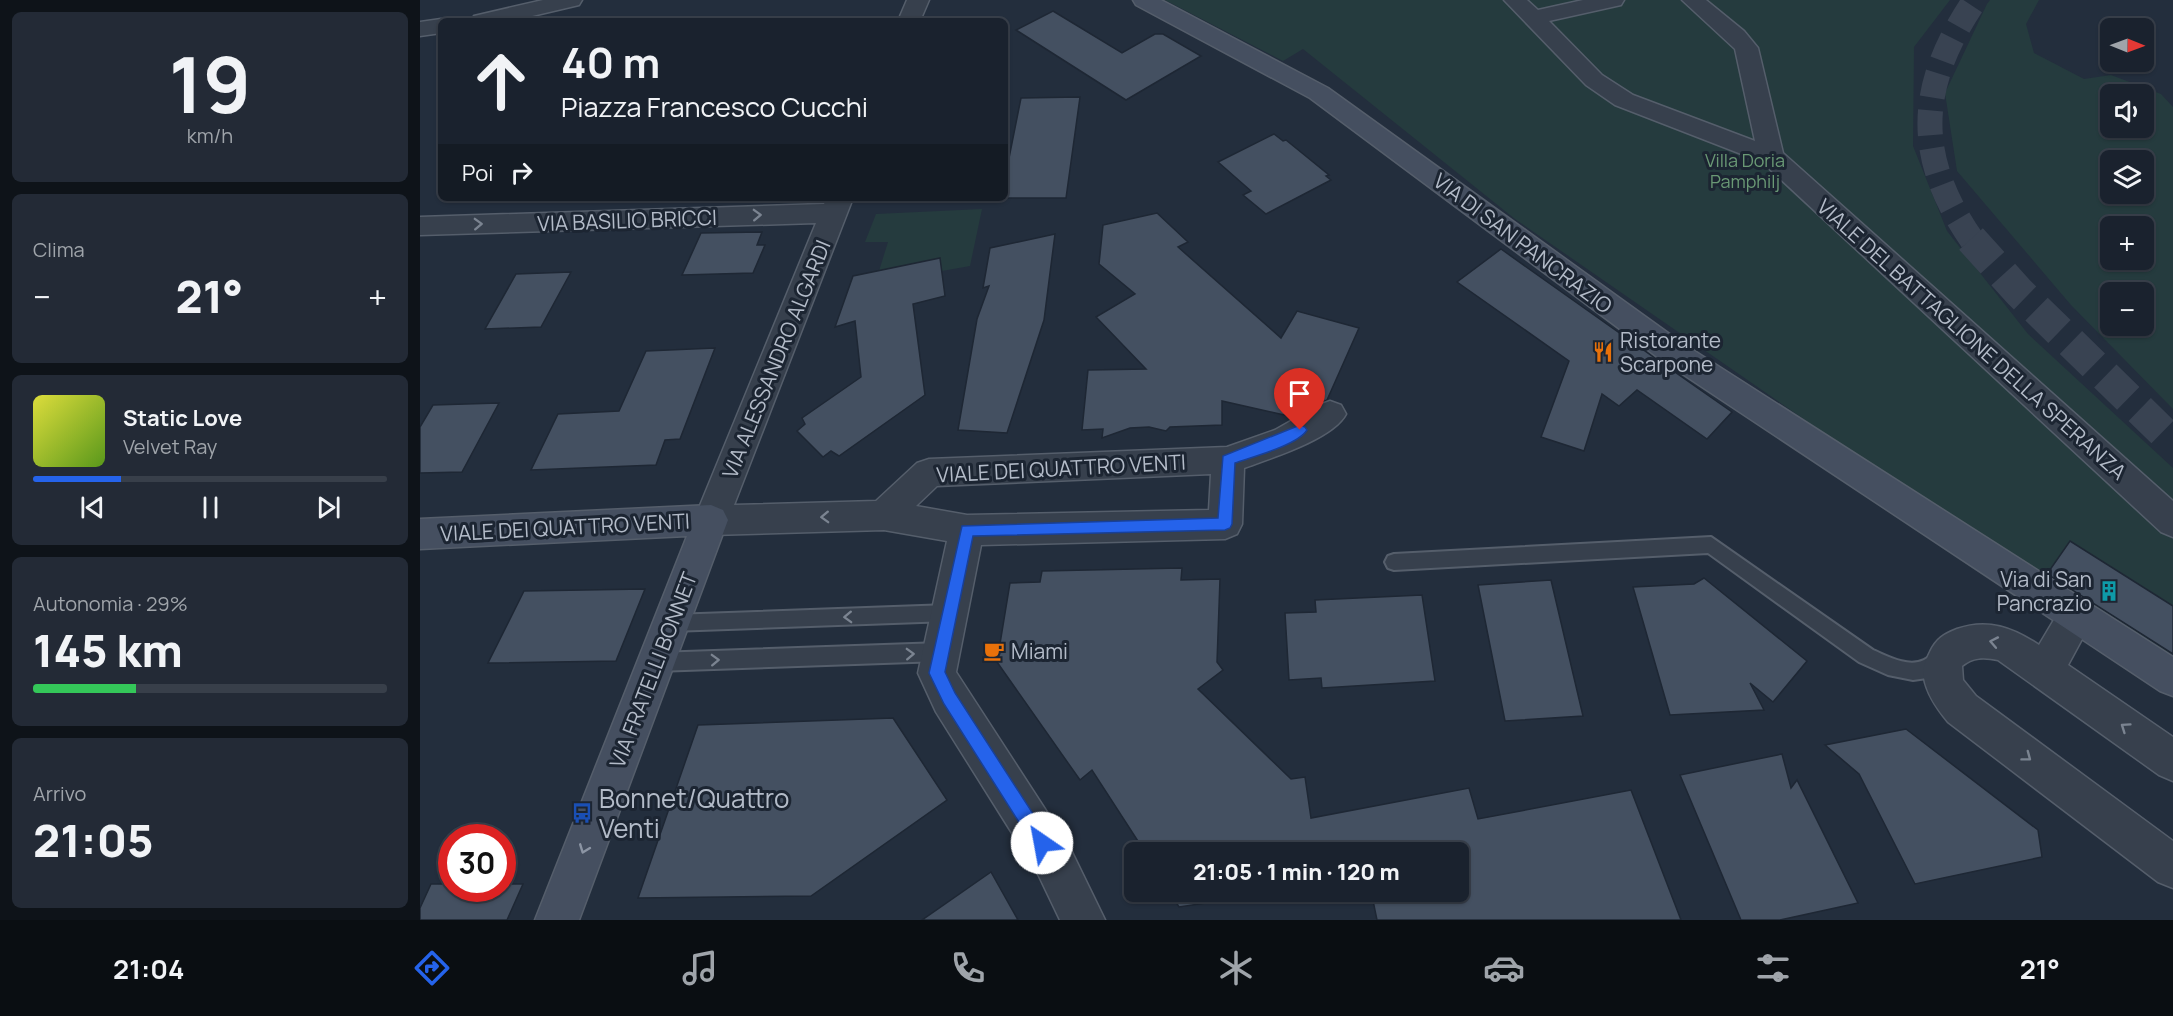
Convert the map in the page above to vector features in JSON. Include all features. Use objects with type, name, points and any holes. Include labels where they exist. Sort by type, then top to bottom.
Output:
[{"type":"street","points":[[495,18],[571,0]]},
{"type":"street","points":[[910,18],[918,0]]},
{"type":"street","name":"VIA DI SAN PANCRAZIO","points":[[1144,0],[1319,93],[1671,351],[2173,678]]},
{"type":"street","points":[[1515,0],[1605,89],[1624,100],[1771,156]]},
{"type":"street","points":[[1533,18],[1612,0]]},
{"type":"street","points":[[1694,0],[1736,36],[1746,48],[1771,156]]},
{"type":"street","points":[[420,29],[438,26]]},
{"type":"street","name":"VIALE DEL BATTAGLIONE DELLA SPERANZA","points":[[1771,156],[2173,522]]},
{"type":"street","name":"VIA BASILIO BRICCI","points":[[420,226],[838,205]]},
{"type":"street","name":"VIA ALESSANDRO ALGARDI","points":[[711,520],[838,205]]},
{"type":"street","name":"VIALE DEI QUATTRO VENTI","points":[[884,515],[929,473],[1228,460],[1286,439],[1330,414]]},
{"type":"street","points":[[711,520],[884,515],[967,530],[1225,524],[1228,460]]},
{"type":"street","name":"VIALE DEI QUATTRO VENTI","points":[[420,534],[711,520]]},
{"type":"street","name":"VIA FRATELLI BONNET","points":[[557,920],[711,520]]},
{"type":"street","points":[[967,530],[937,673],[950,699],[1054,861],[1083,920]]},
{"type":"street","points":[[2045,670],[2077,615]]},
{"type":"street","points":[[2173,761],[2007,645],[1989,640],[1960,643],[1945,657],[1942,666],[1947,689],[1962,709],[2173,867]]},
{"type":"lane","points":[[1394,562],[1711,545],[1866,656],[1895,669],[1913,671],[1927,669],[1945,657]]},
{"type":"lane","points":[[671,623],[949,613]]},
{"type":"lane","points":[[656,662],[941,652]]},
{"type":"green space","name":"Villa Doria Pamphilj","points":[[1165,0],[1950,0],[1914,47],[1913,146],[1947,231],[2028,334],[2173,468],[2173,643],[2166,654],[2046,576],[1925,503],[1515,219],[1303,49],[1283,61]]},
{"type":"green space","points":[[1990,0],[2039,0],[2026,24],[2034,53],[2084,79],[2111,75],[2135,84],[2100,84],[2100,138],[2154,138],[2154,91],[2161,94],[2173,107],[2173,409],[2101,336],[2154,336],[2154,282],[2100,282],[2100,335],[2071,305],[1957,171],[1945,93]]},
{"type":"green space","points":[[982,209],[970,266],[942,271],[940,259],[879,271],[888,242],[865,242],[876,214]]},
{"type":"building","points":[[1053,11],[1122,53],[1155,34],[1163,34],[1201,56],[1126,100],[1016,30]]},
{"type":"building","points":[[1080,97],[1066,198],[1008,198],[1008,163],[1021,98]]},
{"type":"building","points":[[1274,134],[1283,141],[1286,140],[1329,175],[1326,176],[1331,180],[1266,214],[1243,195],[1251,191],[1218,162]]},
{"type":"building","points":[[1157,213],[1188,242],[1178,247],[1281,338],[1297,311],[1359,328],[1327,400],[1293,417],[1222,401],[1222,425],[1170,427],[1166,431],[1149,427],[1130,428],[1102,438],[1103,429],[1082,430],[1088,370],[1146,369],[1096,317],[1135,294],[1099,264],[1103,225]]},
{"type":"building","points":[[762,232],[757,245],[765,245],[753,273],[682,275],[701,233]]},
{"type":"building","points":[[1055,234],[1044,320],[1007,433],[958,430],[977,319],[989,286],[983,288],[990,248]]},
{"type":"building","points":[[1501,249],[1732,412],[1707,439],[1637,390],[1619,406],[1602,394],[1584,451],[1541,437],[1569,361],[1457,282]]},
{"type":"building","points":[[940,258],[945,296],[913,304],[925,395],[839,456],[831,451],[823,457],[797,431],[805,424],[802,418],[861,377],[855,321],[835,327],[853,276]]},
{"type":"building","points":[[571,272],[541,327],[485,329],[516,274]]},
{"type":"building","points":[[715,348],[680,439],[665,440],[656,465],[531,470],[558,414],[619,411],[646,351]]},
{"type":"building","points":[[499,403],[462,472],[420,473],[420,427],[433,405]]},
{"type":"building","name":"Via di San Pancrazio","points":[[2070,541],[2173,606],[2173,654],[2047,574]]},
{"type":"building","points":[[1182,568],[1181,580],[1220,579],[1217,662],[1223,670],[1198,689],[1291,779],[1305,777],[1311,818],[1469,788],[1478,819],[1631,790],[1681,920],[1377,920],[1373,902],[1469,902],[1469,842],[1139,842],[1092,770],[1080,780],[997,662],[1010,583],[1040,582],[1042,571]]},
{"type":"building","points":[[1704,578],[1807,661],[1773,702],[1750,683],[1764,710],[1670,715],[1633,587],[1694,584]]},
{"type":"building","points":[[1551,580],[1583,716],[1505,721],[1478,585]]},
{"type":"building","points":[[645,589],[616,661],[488,663],[524,591]]},
{"type":"building","points":[[1422,595],[1435,681],[1322,688],[1321,678],[1289,680],[1285,613],[1316,612],[1315,600]]},
{"type":"building","points":[[893,718],[947,800],[811,896],[638,898],[698,725]]},
{"type":"building","points":[[1906,729],[2038,830],[2042,857],[1915,884],[1859,774],[1825,745]]},
{"type":"building","points":[[1782,754],[1791,788],[1797,780],[1858,903],[1780,920],[1741,920],[1680,775]]},
{"type":"building","points":[[991,872],[1018,920],[922,920]]},
{"type":"building","points":[[431,884],[438,884],[438,902],[515,902],[507,920],[420,920],[420,908]]},
{"type":"building","points":[[516,884],[523,884],[516,900]]},
{"type":"building","points":[[1176,902],[1213,902],[1179,907]]},
{"type":"tunnel","points":[[1972,240],[1953,209],[1940,178],[1932,149],[1930,120],[1933,90],[1942,61],[1956,31],[1975,0]]},
{"type":"tunnel","points":[[1971,239],[2019,292],[2173,442]]},
{"type":"place","name":"Ristorante Scarpone","points":[[1603,352]]},
{"type":"place","name":"Via di San Pancrazio","points":[[2109,591]]},
{"type":"place","name":"Miami","points":[[994,651]]},
{"type":"place","name":"Bonnet/Quattro Venti","points":[[582,813]]},
{"type":"route","points":[[1042,843],[950,699],[937,673],[967,530],[1225,524],[1228,460],[1286,439],[1300,430]]}]
